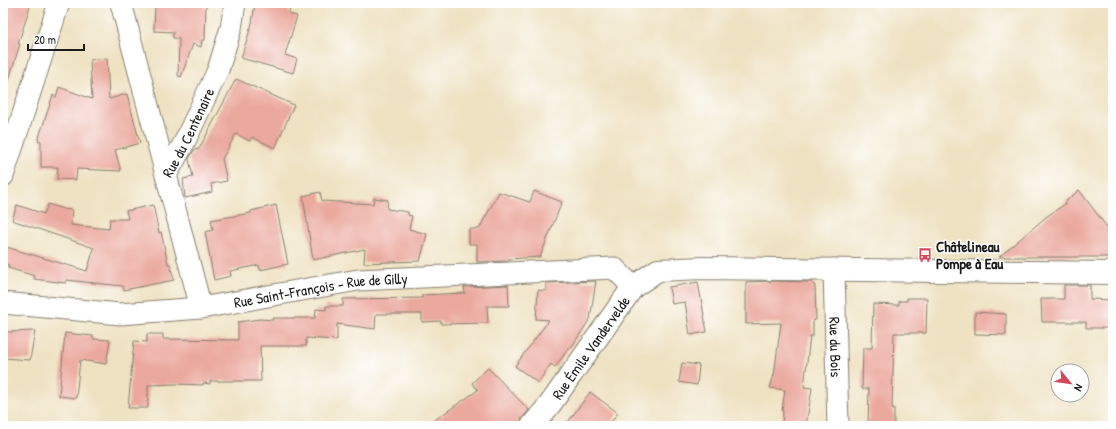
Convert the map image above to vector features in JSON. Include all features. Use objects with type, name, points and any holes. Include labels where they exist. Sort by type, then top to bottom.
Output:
[{"type":"street","points":[[3,176],[60,3]]},
{"type":"street","points":[[120,3],[166,175]]},
{"type":"street","name":"Rue du Centenaire","points":[[201,308],[166,175],[184,143],[218,70],[231,28],[235,3]]},
{"type":"street","name":"Rue Saint-François - Rue de Gilly","points":[[3,303],[120,314],[201,308],[358,280],[614,268],[633,287]]},
{"type":"street","points":[[633,287],[658,270],[703,268],[1113,273]]},
{"type":"street","name":"Rue du Bois","points":[[834,269],[838,426]]},
{"type":"street","name":"Rue Émile Vandervelde","points":[[532,426],[551,403],[633,287]]},
{"type":"building","points":[[3,3],[31,3],[6,89],[3,88]]},
{"type":"building","points":[[155,3],[206,3],[205,40],[202,40],[201,47],[193,44],[181,77],[178,76],[179,39],[173,38],[173,32],[154,31]]},
{"type":"building","points":[[255,3],[290,3],[289,14],[297,16],[285,55],[297,59],[293,73],[241,58],[252,23]]},
{"type":"building","points":[[107,58],[109,99],[127,94],[140,143],[115,150],[121,171],[77,169],[76,180],[57,179],[58,167],[41,167],[41,141],[38,140],[53,95],[56,97],[59,87],[92,99],[90,60]]},
{"type":"building","points":[[236,79],[294,105],[275,148],[252,137],[250,141],[236,134],[222,159],[227,181],[211,184],[212,192],[185,198],[183,179],[193,177],[189,159],[194,150],[199,149]]},
{"type":"building","points":[[1079,190],[1107,227],[1113,223],[1113,257],[999,257],[1046,217],[1065,204],[1064,203]]},
{"type":"building","points":[[534,191],[562,202],[540,257],[508,259],[508,261],[477,262],[477,244],[469,244],[469,229],[479,229],[499,192],[530,202]]},
{"type":"building","points":[[320,192],[322,201],[373,204],[374,198],[388,200],[387,209],[408,212],[408,215],[412,216],[409,229],[427,234],[420,261],[364,263],[365,249],[313,260],[303,196]]},
{"type":"building","points":[[48,204],[63,209],[72,210],[71,225],[109,229],[110,219],[128,219],[126,211],[153,205],[159,233],[161,232],[168,264],[170,264],[174,280],[124,290],[123,286],[66,280],[66,283],[34,279],[35,276],[8,268],[9,265],[3,263],[3,246],[87,271],[94,248],[12,220],[17,205],[44,214]]},
{"type":"building","points":[[276,205],[288,264],[260,270],[259,265],[230,271],[231,276],[214,280],[205,232],[213,230],[211,220],[251,213],[251,211]]},
{"type":"building","points":[[596,281],[590,319],[570,349],[569,348],[555,367],[551,364],[538,383],[515,366],[549,320],[536,319],[538,290],[546,291],[546,283]]},
{"type":"building","points":[[698,282],[707,332],[690,335],[685,302],[672,304],[669,287]]},
{"type":"building","points":[[746,282],[812,282],[815,286],[816,320],[813,320],[813,336],[810,336],[804,387],[812,388],[806,426],[782,426],[782,411],[785,390],[770,388],[774,375],[781,323],[746,324]]},
{"type":"building","points":[[508,285],[509,306],[487,306],[488,323],[441,324],[441,321],[422,322],[422,314],[376,314],[375,329],[337,324],[337,340],[306,338],[306,346],[260,346],[261,381],[210,381],[210,384],[203,383],[203,385],[148,385],[148,408],[128,408],[134,341],[147,342],[147,334],[163,334],[163,339],[238,340],[238,322],[260,319],[273,320],[273,318],[315,318],[316,309],[326,310],[326,306],[343,306],[343,299],[422,298],[422,295],[465,293],[464,287]]},
{"type":"building","points":[[1064,285],[1090,285],[1090,299],[1113,300],[1113,324],[1108,324],[1107,328],[1086,328],[1086,322],[1042,322],[1041,299],[1064,299]]},
{"type":"building","points":[[907,298],[927,298],[926,333],[894,333],[892,408],[894,408],[894,426],[868,426],[869,389],[862,389],[863,348],[872,348],[873,304],[899,305],[899,301],[907,301]]},
{"type":"building","points":[[975,312],[1006,314],[1006,335],[975,334]]},
{"type":"building","points":[[35,331],[30,360],[3,358],[3,332]]},
{"type":"building","points":[[65,333],[93,336],[93,339],[110,340],[106,364],[80,360],[76,398],[59,396]]},
{"type":"building","points":[[682,363],[699,365],[697,385],[679,382]]},
{"type":"building","points":[[488,368],[529,410],[522,418],[520,426],[426,426],[478,390],[472,383]]},
{"type":"building","points":[[590,392],[618,413],[608,426],[565,426]]},
{"type":"place","name":"Châtelineau Pompe à Eau","points":[[925,255]]}]
